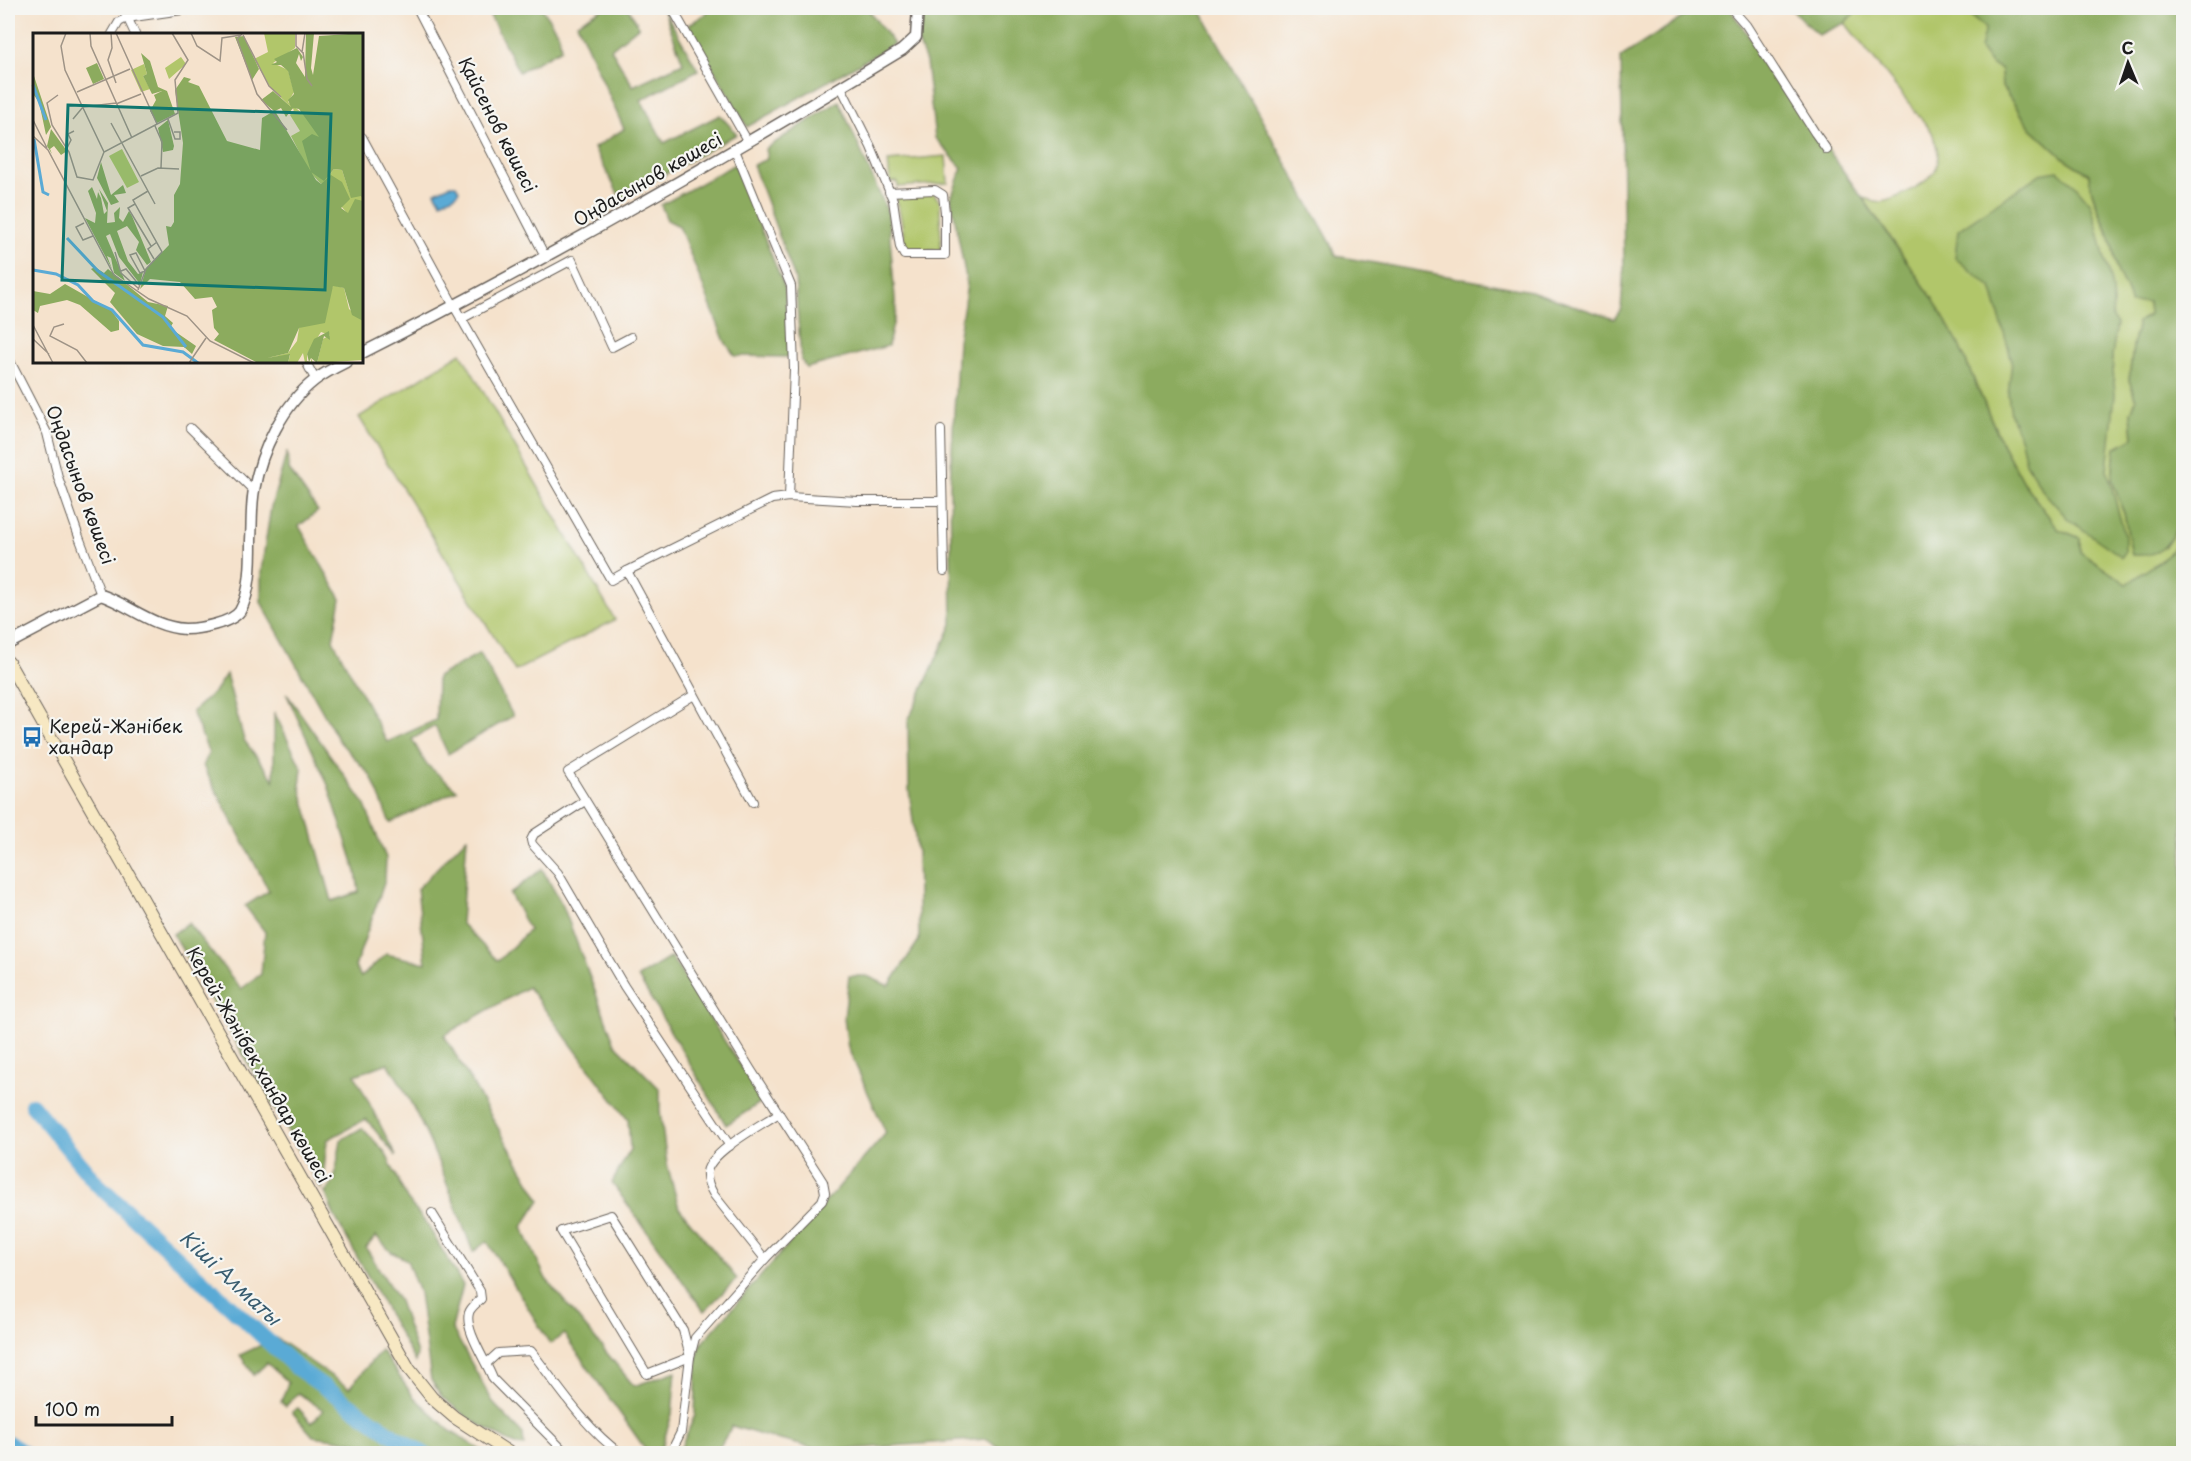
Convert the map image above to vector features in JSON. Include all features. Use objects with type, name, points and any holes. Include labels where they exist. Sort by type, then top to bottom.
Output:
[{"type":"main road","name":"Керей-Жәнібек хандар көшесі","points":[[8,662],[409,1369],[432,1398],[454,1417],[511,1454]]},
{"type":"street","points":[[123,8],[134,33]]},
{"type":"street","points":[[113,33],[119,22],[127,18],[196,8]]},
{"type":"street","name":"Қайсенов көшесі","points":[[417,8],[546,258]]},
{"type":"street","points":[[672,8],[748,142]]},
{"type":"street","name":"Оңдасынов көшесі","points":[[363,352],[546,258],[735,150],[902,50],[916,37],[918,8]]},
{"type":"street","points":[[1731,8],[1746,25],[1827,150]]},
{"type":"street","points":[[841,87],[871,147],[889,192],[893,200],[900,247],[904,255],[945,255],[943,195],[935,190],[889,192]]},
{"type":"street","points":[[363,139],[461,319],[610,580],[772,499],[789,497],[857,501],[941,501]]},
{"type":"street","points":[[735,150],[791,286],[794,369],[789,497]]},
{"type":"street","points":[[461,319],[572,260],[612,347],[631,337]]},
{"type":"street","name":"Оңдасынов көшесі","points":[[8,357],[47,433],[65,497],[101,595]]},
{"type":"street","points":[[307,363],[315,379]]},
{"type":"street","points":[[8,644],[101,595],[156,623],[186,629],[228,621],[239,613],[246,595],[254,491],[263,458],[278,426],[303,391],[315,379],[344,363]]},
{"type":"street","points":[[190,429],[254,491]]},
{"type":"street","points":[[941,430],[944,572]]},
{"type":"street","points":[[627,571],[753,802]]},
{"type":"street","points":[[670,1454],[681,1432],[690,1357],[695,1338],[765,1259],[809,1216],[822,1201],[825,1193],[823,1182],[568,772],[694,695]]},
{"type":"street","points":[[585,801],[534,834],[532,844],[558,873],[624,986],[730,1146]]},
{"type":"street","points":[[765,1259],[714,1195],[708,1182],[707,1172],[714,1157],[779,1113]]},
{"type":"street","points":[[432,1213],[480,1291],[481,1299],[469,1311],[468,1326],[493,1379],[567,1454]]},
{"type":"street","points":[[611,1215],[683,1330],[690,1357],[646,1374],[561,1231],[611,1215]]},
{"type":"street","points":[[487,1363],[498,1353],[531,1351],[606,1443],[621,1454]]},
{"type":"green space","points":[[486,8],[542,8],[559,35],[561,49],[519,72]]},
{"type":"green space","points":[[603,8],[628,8],[639,26],[611,49],[633,86],[683,63],[663,8],[698,70],[641,100],[664,143],[720,115],[737,134],[621,199],[594,148],[624,129],[577,23]]},
{"type":"green space","points":[[709,8],[867,8],[894,44],[747,127],[688,25],[706,14]]},
{"type":"green space","points":[[918,8],[1199,8],[1331,243],[1336,256],[1531,291],[1614,319],[1621,309],[1624,267],[1621,57],[1697,8],[1729,8],[1933,299],[1958,343],[2000,440],[2022,481],[2058,529],[2080,538],[2080,552],[2127,584],[2168,555],[2183,534],[2183,1453],[1009,1454],[987,1439],[825,1451],[732,1426],[716,1453],[678,1454],[695,1415],[697,1357],[701,1344],[886,1133],[848,1048],[844,1018],[849,976],[867,976],[889,986],[919,940],[917,853],[909,790],[908,721],[952,624],[950,484],[958,341],[967,284],[951,198],[962,168],[935,138],[926,62],[916,37]]},
{"type":"green space","points":[[1790,8],[1859,8],[1845,23],[1818,35]]},
{"type":"green space","points":[[1859,8],[1960,8],[1985,28],[1991,64],[2001,69],[2002,87],[2031,128],[2066,160],[2089,174],[2092,192],[2109,236],[2118,272],[2130,303],[2148,302],[2149,315],[2134,339],[2129,380],[2136,400],[2131,412],[2133,438],[2115,448],[2112,480],[2124,513],[2132,555],[2165,547],[2183,516],[2183,534],[2168,555],[2127,585],[2080,552],[2080,538],[2058,529],[2022,481],[2000,439],[1958,343],[1933,299],[1863,198],[1881,202],[1912,190],[1933,174],[1938,155],[1932,132],[1845,23]]},
{"type":"green space","points":[[1960,8],[2183,8],[2183,516],[2170,540],[2159,551],[2152,554],[2132,555],[2124,513],[2112,480],[2115,448],[2133,438],[2131,412],[2136,400],[2129,380],[2138,322],[2149,315],[2148,302],[2130,303],[2118,273],[2109,236],[2092,192],[2089,174],[2066,160],[2031,128],[2002,87],[2001,69],[1991,64],[1980,49],[1985,28]]},
{"type":"green space","points":[[839,101],[888,213],[896,311],[888,346],[806,368],[801,359],[795,279],[753,165],[767,159],[765,149]]},
{"type":"green space","points":[[946,156],[948,183],[898,187],[897,182],[890,182],[888,161]]},
{"type":"green space","points":[[735,164],[785,289],[789,357],[735,356],[725,342],[679,226],[667,220],[661,205]]},
{"type":"green space","points":[[2058,171],[2075,185],[2091,204],[2111,283],[2112,318],[2117,324],[2112,356],[2115,395],[2107,470],[2125,536],[2125,552],[2122,557],[2068,519],[2043,491],[2026,463],[2021,440],[2011,415],[2008,394],[2012,361],[1991,287],[1955,258],[1958,230],[2040,174]]},
{"type":"green space","points":[[933,193],[940,201],[941,250],[906,249],[896,202],[898,197]]},
{"type":"green space","points":[[461,353],[615,620],[515,671],[359,417]]},
{"type":"green space","points":[[287,452],[289,470],[318,511],[299,526],[341,599],[333,640],[387,742],[436,720],[437,677],[480,653],[513,716],[448,754],[435,726],[412,739],[426,764],[457,790],[390,823],[371,776],[339,741],[261,602],[261,571],[271,507]]},
{"type":"green space","points":[[226,674],[244,740],[274,780],[274,712],[302,769],[300,786],[332,901],[359,892],[356,872],[328,785],[286,693],[364,803],[386,858],[385,880],[355,967],[361,977],[386,954],[426,963],[417,889],[467,837],[461,923],[498,961],[529,930],[510,894],[542,869],[563,906],[615,1044],[660,1089],[660,1111],[667,1164],[679,1208],[737,1279],[704,1311],[612,1183],[630,1149],[628,1120],[528,987],[444,1035],[540,1200],[522,1227],[546,1279],[634,1386],[676,1371],[672,1414],[660,1453],[648,1453],[564,1334],[550,1344],[487,1241],[473,1252],[425,1132],[402,1085],[388,1063],[355,1075],[396,1156],[366,1119],[327,1140],[322,1190],[173,934],[188,923],[241,989],[261,974],[265,932],[245,906],[269,891],[203,766],[209,753],[192,712],[214,692]]},
{"type":"green space","points":[[671,957],[763,1101],[726,1125],[638,977]]},
{"type":"green space","points":[[362,1128],[385,1152],[407,1199],[428,1226],[463,1285],[452,1328],[494,1404],[523,1434],[524,1446],[515,1445],[468,1418],[442,1397],[431,1380],[419,1293],[407,1260],[391,1252],[376,1236],[366,1248],[399,1301],[417,1354],[415,1362],[334,1215],[325,1192],[334,1182],[341,1140]]},
{"type":"green space","points":[[276,1338],[349,1388],[381,1350],[413,1396],[449,1430],[485,1453],[376,1453],[355,1442],[313,1436],[292,1412],[298,1408],[312,1423],[323,1410],[298,1393],[286,1406],[281,1402],[288,1383],[267,1363],[254,1375],[240,1355]]},
{"type":"water","points":[[450,185],[456,185],[459,190],[456,195],[441,202],[435,192]]},
{"type":"waterway","name":"Кіші Алматы","points":[[32,1105],[97,1184],[297,1368],[400,1440],[424,1454]]},
{"type":"waterway","points":[[8,1443],[25,1454]]},
{"type":"place","name":"Керей-Жәнібек хандар","points":[[32,737]]}]
